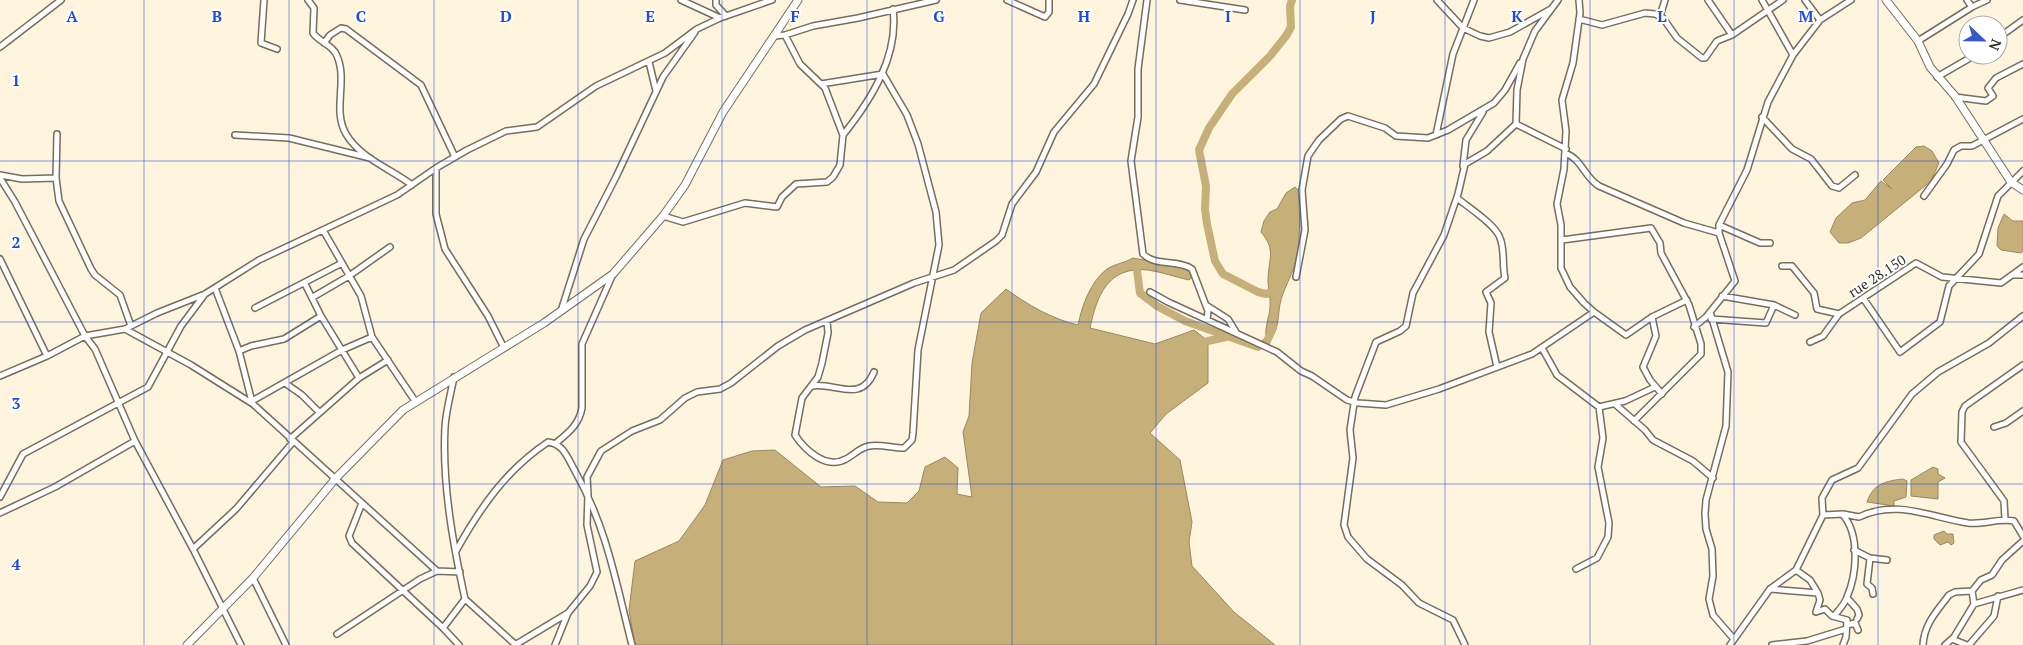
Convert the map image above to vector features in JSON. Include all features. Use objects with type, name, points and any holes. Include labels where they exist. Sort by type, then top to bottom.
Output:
[{"type":"street","points":[[0,47],[61,0]]},
{"type":"street","points":[[264,0],[261,43],[277,50]]},
{"type":"street","points":[[308,0],[314,8],[313,33],[337,55],[343,75],[340,118],[345,133],[371,158],[394,171],[412,185]]},
{"type":"street","points":[[681,0],[720,18]]},
{"type":"street","points":[[716,0],[716,5],[726,16]]},
{"type":"street","points":[[0,376],[47,356],[85,336],[125,329],[205,294],[259,260],[412,185],[455,156],[506,131],[537,127],[596,86],[649,62],[698,29],[720,18],[772,0]]},
{"type":"street","points":[[187,645],[253,578],[336,478],[373,438],[415,401],[561,312],[614,274],[662,216],[695,168],[723,112],[798,0]]},
{"type":"street","points":[[774,36],[936,0]]},
{"type":"street","points":[[1006,0],[1045,17],[1049,12],[1048,0]]},
{"type":"street","points":[[555,645],[568,613],[590,586],[597,572],[587,525],[588,495],[586,477],[601,451],[632,431],[660,420],[685,398],[697,392],[720,389],[731,383],[778,346],[805,330],[965,264],[1002,234],[1012,204],[1036,172],[1054,132],[1094,84],[1133,0]]},
{"type":"street","points":[[1147,0],[1138,69],[1138,117],[1131,161],[1142,254],[1152,261],[1181,264],[1192,269],[1206,305],[1207,320]]},
{"type":"street","points":[[1180,0],[1245,10]]},
{"type":"street","points":[[1437,0],[1463,28],[1480,36],[1498,36],[1510,32],[1553,8]]},
{"type":"street","points":[[1436,135],[1450,68],[1474,0]]},
{"type":"street","points":[[1296,276],[1305,230],[1303,176],[1308,156],[1319,140],[1341,119],[1348,116],[1385,128],[1396,136],[1423,139],[1436,135],[1485,110],[1500,97],[1522,58],[1534,31],[1558,0]]},
{"type":"street","points":[[1579,0],[1579,19],[1573,62],[1562,100],[1566,124],[1565,151],[1557,204],[1562,240],[1563,274],[1570,287],[1594,312],[1626,335],[1652,317],[1687,300]]},
{"type":"street","points":[[1660,16],[1665,0]]},
{"type":"street","points":[[1708,0],[1732,35]]},
{"type":"street","points":[[1762,0],[1793,55]]},
{"type":"street","points":[[1579,19],[1602,25],[1645,13],[1660,16],[1677,38],[1702,58],[1705,58],[1717,41],[1732,35],[1783,0]]},
{"type":"street","points":[[1805,0],[1820,20]]},
{"type":"street","points":[[1694,327],[1710,312],[1734,283],[1719,233],[1719,225],[1747,170],[1768,102],[1793,55],[1820,20],[1851,0]]},
{"type":"street","points":[[1886,0],[1918,41],[1930,68],[1955,96],[2011,182],[2023,190]]},
{"type":"street","points":[[1967,0],[1972,7]]},
{"type":"street","points":[[1918,41],[1972,7],[1987,0]]},
{"type":"street","points":[[662,216],[683,222],[745,202],[777,207],[782,197],[796,184],[828,182],[840,165],[844,135],[856,119],[888,61],[895,28],[893,9]]},
{"type":"street","points":[[2008,31],[2023,20]]},
{"type":"street","points":[[324,43],[330,35],[341,28],[346,29],[422,85],[455,156]]},
{"type":"street","points":[[561,312],[584,239],[663,77],[698,29]]},
{"type":"street","points":[[785,35],[800,64],[821,84],[844,135]]},
{"type":"street","points":[[1462,168],[1469,160],[1487,151],[1516,124],[1517,90],[1522,58]]},
{"type":"street","points":[[649,62],[656,92]]},
{"type":"street","points":[[1955,96],[1986,101],[1992,96],[1988,88],[1992,81],[2023,64]]},
{"type":"street","points":[[1937,77],[1958,65]]},
{"type":"street","points":[[827,321],[828,333],[822,363],[818,377],[802,398],[795,435],[805,450],[821,459],[837,463],[868,446],[904,448],[914,433],[918,350],[939,245],[936,212],[929,181],[907,115],[882,74]]},
{"type":"street","points":[[821,84],[882,74]]},
{"type":"street","points":[[1465,645],[1453,620],[1419,603],[1402,586],[1363,555],[1348,537],[1344,525],[1353,466],[1350,430],[1353,402],[1376,342],[1400,331],[1406,326],[1414,293],[1438,249],[1457,198],[1466,140],[1485,110]]},
{"type":"street","points":[[1762,117],[1792,149],[1811,159],[1832,186],[1839,188],[1854,175]]},
{"type":"street","points":[[1924,196],[1947,164],[1954,150],[1961,146],[1972,146],[2023,119]]},
{"type":"street","points":[[1516,124],[1576,158],[1591,179],[1599,186],[1684,223],[1719,233]]},
{"type":"street","points":[[57,134],[56,178],[59,201],[91,269],[95,275],[120,295],[131,326]]},
{"type":"street","points":[[235,135],[289,138],[371,158]]},
{"type":"street","points":[[436,168],[436,214],[445,249],[488,316],[504,348]]},
{"type":"street","points":[[1863,298],[1900,352],[1940,322],[1950,286],[1955,278],[1979,254],[1998,196],[2023,172]]},
{"type":"street","points":[[0,174],[22,178],[56,178]]},
{"type":"street","points":[[0,179],[15,202],[85,336],[95,349],[135,441],[193,549],[241,645]]},
{"type":"street","points":[[1457,198],[1498,233],[1502,244],[1502,268],[1505,278],[1486,292],[1491,303],[1490,332],[1497,367]]},
{"type":"street","points":[[1719,225],[1760,243],[1770,243]]},
{"type":"street","points":[[1562,240],[1651,228],[1660,243],[1662,256],[1687,300],[1694,327],[1701,344],[1702,354],[1634,421]]},
{"type":"street","points":[[323,230],[361,296],[372,337],[415,401]]},
{"type":"street","points":[[313,297],[350,276],[390,247]]},
{"type":"street","points":[[0,259],[47,356]]},
{"type":"street","points":[[255,308],[305,284],[342,263]]},
{"type":"street","name":"rue 28.150","points":[[1839,314],[1916,263],[1938,276],[2001,283],[2023,267]]},
{"type":"street","points":[[1782,266],[1792,266],[1812,289],[1816,309],[1839,314],[1824,336],[1810,342]]},
{"type":"street","points":[[556,443],[572,430],[580,418],[582,408],[582,344],[614,274]]},
{"type":"street","name":"rue 28.150","points":[[2012,275],[2023,275]]},
{"type":"street","points":[[305,284],[321,316],[359,378]]},
{"type":"street","points":[[215,288],[239,351],[252,402]]},
{"type":"street","points":[[1150,292],[1283,356],[1301,371],[1312,376],[1341,397],[1353,402],[1392,404],[1439,389],[1532,354],[1594,312]]},
{"type":"street","points":[[0,497],[23,454],[148,387],[181,326],[205,294]]},
{"type":"street","points":[[1722,296],[1774,305],[1795,315]]},
{"type":"street","points":[[1206,305],[1228,319],[1236,334]]},
{"type":"street","points":[[1711,319],[1766,323],[1774,305]]},
{"type":"street","points":[[1710,312],[1728,372],[1726,426],[1705,514],[1706,529],[1712,549],[1709,607],[1713,615],[1733,638]]},
{"type":"street","points":[[239,351],[250,346],[284,339],[321,316]]},
{"type":"street","points":[[1730,645],[1733,638],[1770,589],[1796,570],[1823,515],[1822,498],[1832,480],[1858,468],[1912,394],[1938,372],[1989,343],[2023,316]]},
{"type":"street","points":[[1652,317],[1656,336],[1643,366],[1655,387],[1662,394]]},
{"type":"street","points":[[125,329],[252,402],[292,441],[336,478],[437,572]]},
{"type":"street","points":[[252,402],[342,350],[372,337]]},
{"type":"street","points":[[1542,348],[1557,375],[1599,407],[1603,438],[1598,467],[1609,523],[1608,537],[1597,558],[1576,569]]},
{"type":"street","points":[[193,549],[236,509],[292,441],[319,412],[359,378],[388,360]]},
{"type":"street","points":[[2005,519],[2004,501],[1961,442],[1962,412],[1965,406],[2023,365]]},
{"type":"street","points":[[811,386],[819,384],[848,390],[858,388],[867,384],[874,372]]},
{"type":"street","points":[[454,377],[445,425],[445,457],[456,551],[465,599],[515,645],[568,613]]},
{"type":"street","points":[[285,383],[302,395],[319,412]]},
{"type":"street","points":[[1599,407],[1615,404],[1655,387]]},
{"type":"street","points":[[1615,404],[1645,430],[1652,440],[1693,461],[1713,478]]},
{"type":"street","points":[[1994,427],[2006,423],[2023,411]]},
{"type":"street","points":[[0,513],[55,487],[135,441]]},
{"type":"street","points":[[456,551],[481,508],[506,477],[536,450],[548,442],[556,443],[567,454],[588,495],[606,539],[632,645]]},
{"type":"street","points":[[362,503],[349,539],[362,554],[403,590],[459,645]]},
{"type":"street","points":[[1823,515],[1843,514],[1859,517],[1870,511],[1893,508],[1924,512],[1970,523],[2005,519],[2014,520],[2023,536]]},
{"type":"street","points":[[1834,616],[1847,598],[1855,567],[1850,525],[1843,514]]},
{"type":"street","points":[[1923,645],[1927,624],[1949,595],[1972,591],[1981,580],[1992,575],[2002,560],[2023,541]]},
{"type":"street","points":[[1854,550],[1870,558],[1886,560]]},
{"type":"street","points":[[1870,558],[1867,584],[1872,588],[1873,594]]},
{"type":"street","points":[[1796,570],[1810,580],[1818,593],[1820,600],[1816,612],[1825,609],[1834,616],[1847,620],[1843,645]]},
{"type":"street","points":[[337,634],[420,579],[437,572],[460,572]]},
{"type":"street","points":[[253,578],[286,645]]},
{"type":"street","points":[[1770,589],[1818,593]]},
{"type":"street","points":[[1945,645],[1952,639],[1974,604],[2023,590]]},
{"type":"street","points":[[1972,591],[1974,604]]},
{"type":"street","points":[[1952,639],[1968,645],[1994,616],[1998,596]]},
{"type":"street","points":[[1847,598],[1857,609],[1859,615],[1856,621],[1858,630]]},
{"type":"street","points":[[443,628],[465,599]]},
{"type":"street","points":[[1772,645],[1809,643],[1846,627],[1866,613]]},
{"type":"shaded area","points":[[1924,146],[1932,151],[1939,163],[1931,181],[1861,238],[1848,243],[1839,243],[1830,232],[1836,218],[1852,203],[1865,200],[1881,181],[1892,189],[1883,180],[1916,147]]},
{"type":"shaded area","points":[[1295,187],[1298,190],[1300,218],[1297,255],[1281,299],[1277,326],[1271,337],[1266,336],[1270,312],[1268,273],[1270,250],[1261,232],[1264,221],[1270,212],[1277,209],[1286,193]]},
{"type":"shaded area","points":[[2004,214],[2013,221],[2023,221],[2023,251],[2021,253],[2001,250],[1997,246],[1998,228]]},
{"type":"shaded area","points":[[1133,258],[1188,268],[1193,273],[1192,277],[1189,280],[1148,270],[1134,270],[1123,273],[1114,278],[1101,294],[1096,304],[1090,328],[1155,344],[1194,330],[1208,341],[1208,383],[1166,414],[1150,433],[1180,460],[1192,522],[1189,542],[1192,566],[1234,612],[1275,645],[635,645],[629,610],[635,561],[679,541],[705,505],[723,460],[752,451],[775,450],[821,487],[855,486],[878,502],[907,503],[919,491],[925,467],[945,457],[958,468],[957,494],[972,497],[963,432],[969,416],[972,363],[981,313],[1006,289],[1040,311],[1078,325],[1084,302],[1091,287],[1101,274],[1110,267]]},
{"type":"shaded area","points":[[1933,467],[1938,469],[1938,474],[1945,478],[1938,482],[1938,499],[1911,496],[1911,480]]},
{"type":"shaded area","points":[[1903,479],[1907,481],[1906,497],[1894,501],[1894,506],[1867,502],[1873,491],[1880,484]]},
{"type":"shaded area","points":[[1944,531],[1947,534],[1953,534],[1954,543],[1951,545],[1948,542],[1940,545],[1934,539],[1934,535]]},
{"type":"waterway","points":[[1278,289],[1266,294],[1258,292],[1223,274],[1215,261],[1207,224],[1205,209],[1206,186],[1199,150],[1209,128],[1232,94],[1270,56],[1286,36],[1291,27],[1290,6],[1292,0]]},
{"type":"waterway","points":[[1136,263],[1140,293],[1157,306],[1185,321],[1258,347],[1267,341],[1273,328]]},
{"type":"waterway","points":[[1208,341],[1226,337]]}]
